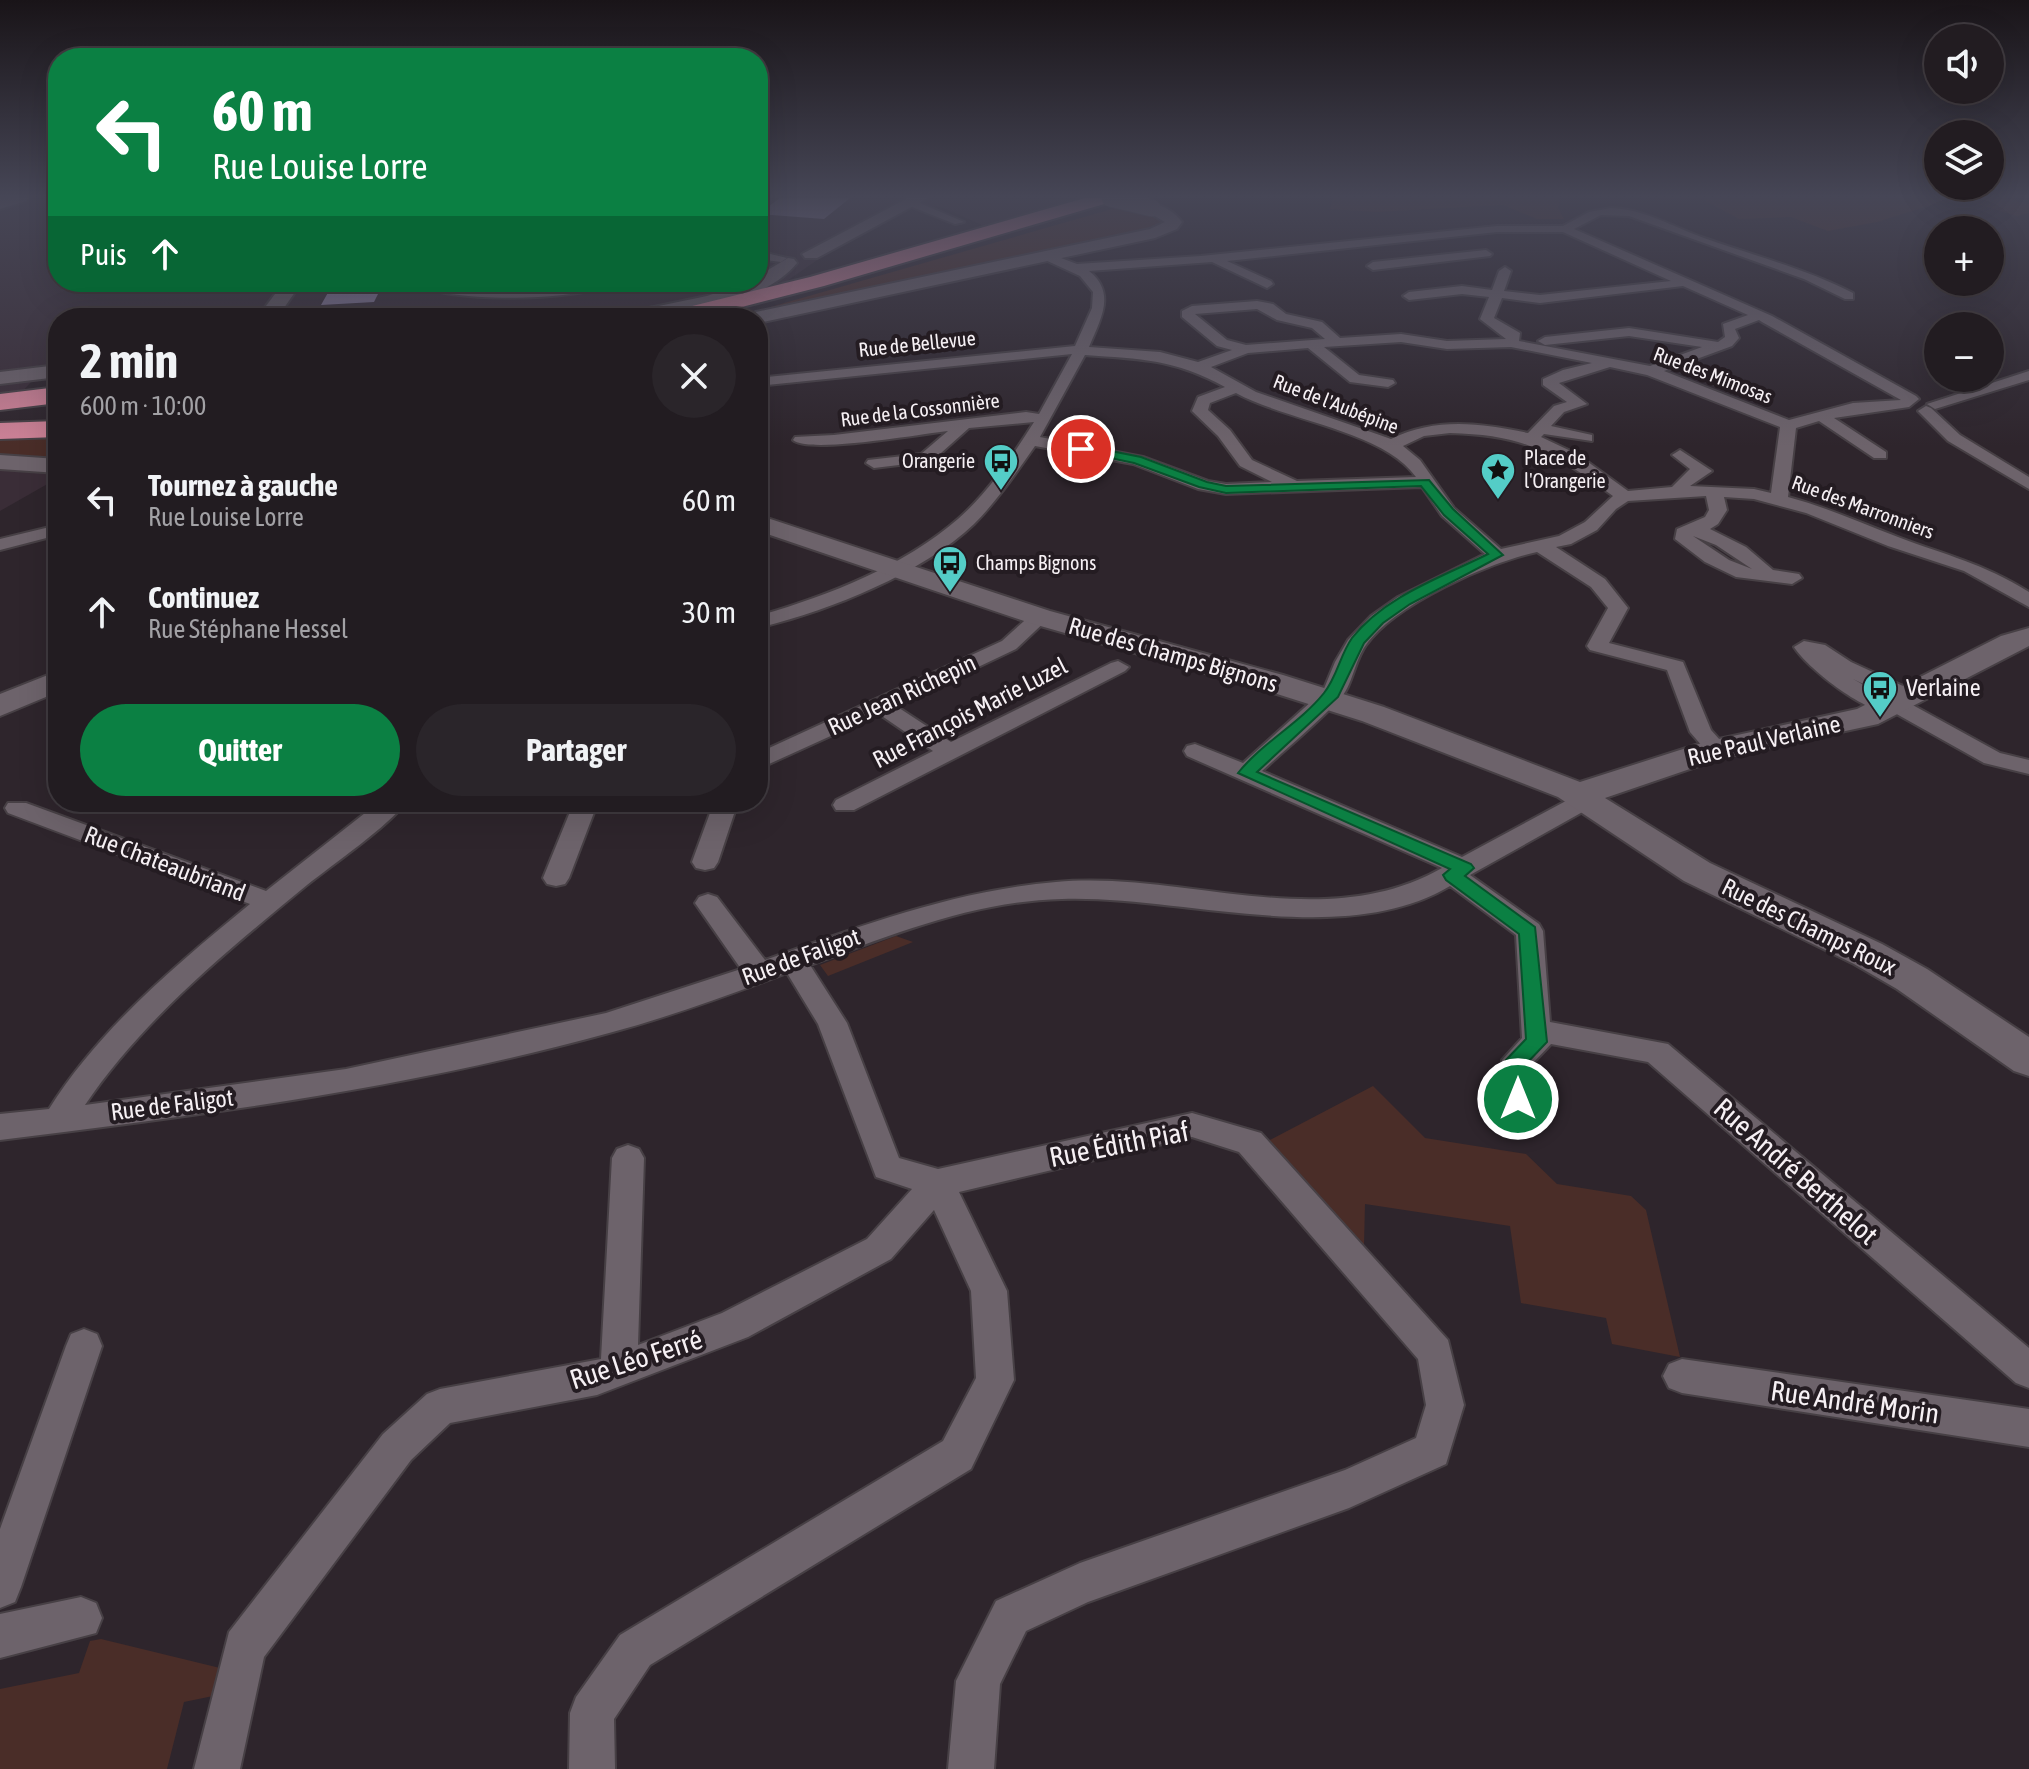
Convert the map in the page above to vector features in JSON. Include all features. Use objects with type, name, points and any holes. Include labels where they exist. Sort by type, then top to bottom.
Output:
[{"type":"highway","points":[[768,290],[813,281]]},
{"type":"highway","points":[[711,308],[819,281]]},
{"type":"highway","points":[[743,308],[840,281]]},
{"type":"highway","points":[[686,308],[760,292]]},
{"type":"highway","points":[[738,308],[771,301]]},
{"type":"highway","points":[[0,402],[48,396]]},
{"type":"highway","points":[[0,414],[48,410]]},
{"type":"highway","points":[[0,431],[48,429]]},
{"type":"street","points":[[768,315],[931,281]]},
{"type":"street","points":[[768,619],[808,606],[900,563],[948,536],[972,515],[1061,394],[1097,313],[1099,292],[1092,281]]},
{"type":"street","points":[[1260,281],[1267,284]]},
{"type":"street","points":[[1501,281],[1487,319],[1515,336],[1515,343],[1629,332],[1720,346]]},
{"type":"street","points":[[1677,281],[1759,316],[1908,402],[1930,407],[2029,375]]},
{"type":"street","points":[[1820,281],[1849,296]]},
{"type":"street","points":[[1409,296],[1462,290],[1540,299],[1682,283]]},
{"type":"street","points":[[489,292],[526,292]]},
{"type":"street","points":[[675,308],[731,292]]},
{"type":"street","points":[[1595,292],[1618,304]]},
{"type":"street","points":[[1246,349],[1222,343],[1187,314],[1192,310],[1268,307],[1282,317],[1317,325],[1338,343]]},
{"type":"street","points":[[1651,371],[1720,346],[1732,338],[1728,327],[1732,323],[1759,316]]},
{"type":"street","name":"Rue des Mimosas","points":[[1199,367],[1246,349],[1401,338],[1447,345],[1515,343],[1651,371],[1788,425]]},
{"type":"street","points":[[1312,344],[1355,379],[1388,383]]},
{"type":"street","points":[[1447,345],[1446,350],[1466,363]]},
{"type":"street","name":"Rue de l'Aubépine","points":[[1081,350],[1149,354],[1199,367],[1305,417],[1392,445],[1414,463],[1448,512],[1497,555]]},
{"type":"street","name":"Rue de Bellevue","points":[[768,381],[1024,353],[1081,350]]},
{"type":"street","points":[[1536,434],[1559,409],[1579,404],[1548,382],[1568,373],[1616,363]]},
{"type":"street","points":[[0,378],[48,372]]},
{"type":"street","points":[[1238,387],[1203,400],[1200,411],[1224,433],[1246,463],[1291,485]]},
{"type":"street","points":[[1720,398],[1740,389]]},
{"type":"street","points":[[1779,500],[1778,480],[1791,443],[1788,425],[1853,408],[1908,402]]},
{"type":"street","points":[[1930,407],[1954,438],[2029,484]]},
{"type":"street","name":"Rue de la Cossonnière","points":[[801,440],[834,440],[1029,417],[1044,419]]},
{"type":"street","points":[[1823,417],[1880,455]]},
{"type":"street","points":[[874,463],[926,458],[964,425]]},
{"type":"street","points":[[1392,445],[1420,432],[1436,430],[1586,438]]},
{"type":"street","points":[[1246,773],[1333,694],[1345,662],[1358,640],[1378,620],[1405,601],[1497,555],[1565,540],[1591,526],[1610,505],[1624,496],[1536,434]]},
{"type":"street","points":[[1029,440],[1137,460],[1204,485],[1226,489],[1425,482]]},
{"type":"street","points":[[1680,455],[1704,471],[1692,474],[1680,486],[1684,491]]},
{"type":"street","points":[[0,462],[48,465]]},
{"type":"street","points":[[1714,491],[1718,510],[1712,520],[1695,530],[1714,535],[1743,553],[1764,569],[1764,574],[1792,578]]},
{"type":"street","name":"Rue des Marronniers","points":[[1624,496],[1714,491],[1754,494],[1779,500],[1971,567],[2029,601]]},
{"type":"street","name":"Rue des Champs Bignons","points":[[768,526],[900,563],[1040,617],[1325,699],[1484,755],[1570,790],[1586,800]]},
{"type":"street","points":[[0,545],[48,533]]},
{"type":"street","points":[[1541,546],[1598,583],[1618,608],[1597,646],[1676,666],[1701,732],[1717,749]]},
{"type":"street","name":"Rue Jean Richepin","points":[[768,757],[1009,645],[1040,617]]},
{"type":"street","name":"Rue Paul Verlaine","points":[[1586,800],[1592,789],[1717,749],[1867,717],[2012,642],[2029,637]]},
{"type":"street","name":"Rue François Marie Luzel","points":[[845,805],[1118,667]]},
{"type":"street","points":[[0,706],[48,684]]},
{"type":"street","points":[[1896,702],[1992,758],[2029,767]]},
{"type":"street","points":[[880,705],[950,752]]},
{"type":"street","points":[[1195,751],[1458,872],[1529,931],[1537,1042],[1517,1060],[1518,1099]]},
{"type":"street","name":"Rue de Faligot","points":[[0,1127],[147,1110],[346,1081],[608,1023],[794,961],[915,916],[1013,896],[1058,890],[1119,890],[1299,908],[1353,908],[1396,899],[1458,872],[1504,843],[1586,800]]},
{"type":"street","name":"Rue des Champs Roux","points":[[1586,800],[1697,872],[1868,954],[1912,979],[2029,1059]]},
{"type":"street","name":"Rue Chateaubriand","points":[[17,808],[269,902]]},
{"type":"street","points":[[60,1118],[72,1097],[113,1047],[176,982],[382,812]]},
{"type":"street","points":[[556,878],[582,812]]},
{"type":"street","points":[[705,862],[722,812]]},
{"type":"street","points":[[708,903],[759,973]]},
{"type":"street","points":[[592,1769],[592,1713],[635,1650],[957,1455],[995,1380],[989,1291],[938,1183],[887,1168],[832,1023],[794,961]]},
{"type":"street","name":"Rue André Berthelot","points":[[1534,1030],[1657,1052],[2029,1371]]},
{"type":"street","name":"Rue Édith Piaf","points":[[938,1183],[1192,1125],[1250,1142],[1435,1352],[1445,1405],[1432,1451],[1349,1488],[1080,1584],[1011,1616],[978,1681],[971,1769]]},
{"type":"street","points":[[619,1369],[628,1158]]},
{"type":"street","name":"Rue Léo Ferré","points":[[217,1769],[244,1647],[397,1447],[440,1407],[597,1378],[735,1325],[879,1249],[938,1183]]},
{"type":"street","points":[[0,1587],[84,1346]]},
{"type":"street","name":"Rue André Morin","points":[[1682,1376],[2029,1428]]},
{"type":"street","points":[[0,1636],[81,1618]]},
{"type":"shaded area","points":[[0,281],[48,281],[48,292],[735,292],[659,308],[48,308],[48,379],[31,382],[22,392],[0,398]]},
{"type":"shaded area","points":[[768,281],[787,281],[768,285]]},
{"type":"shaded area","points":[[863,281],[904,281],[767,308]]},
{"type":"shaded area","points":[[48,421],[48,459],[0,455],[0,426]]},
{"type":"shaded area","points":[[0,455],[48,459],[48,484],[0,511]]},
{"type":"shaded area","points":[[896,936],[913,942],[828,976],[820,965]]},
{"type":"shaded area","points":[[1373,1086],[1425,1138],[1526,1154],[1557,1184],[1631,1196],[1646,1210],[1680,1357],[1612,1344],[1606,1318],[1521,1303],[1510,1226],[1365,1204],[1364,1245],[1266,1142]]},
{"type":"shaded area","points":[[101,1639],[220,1668],[213,1696],[184,1702],[167,1769],[0,1769],[0,1689],[79,1673],[90,1641]]},
{"type":"building","points":[[328,292],[379,292],[374,302],[321,305]]},
{"type":"place","name":"Orangerie","points":[[1001,492]]},
{"type":"place","name":"Place de l'Orangerie","points":[[1498,501]]},
{"type":"place","name":"Champs Bignons","points":[[950,594]]},
{"type":"place","name":"Verlaine","points":[[1880,719]]},
{"type":"route","points":[[1081,449],[1137,460],[1204,485],[1226,489],[1425,482],[1448,512],[1497,555],[1405,601],[1378,620],[1358,640],[1345,662],[1333,694],[1246,773],[1465,868],[1452,875],[1529,931],[1537,1042],[1517,1060],[1518,1099]]}]
